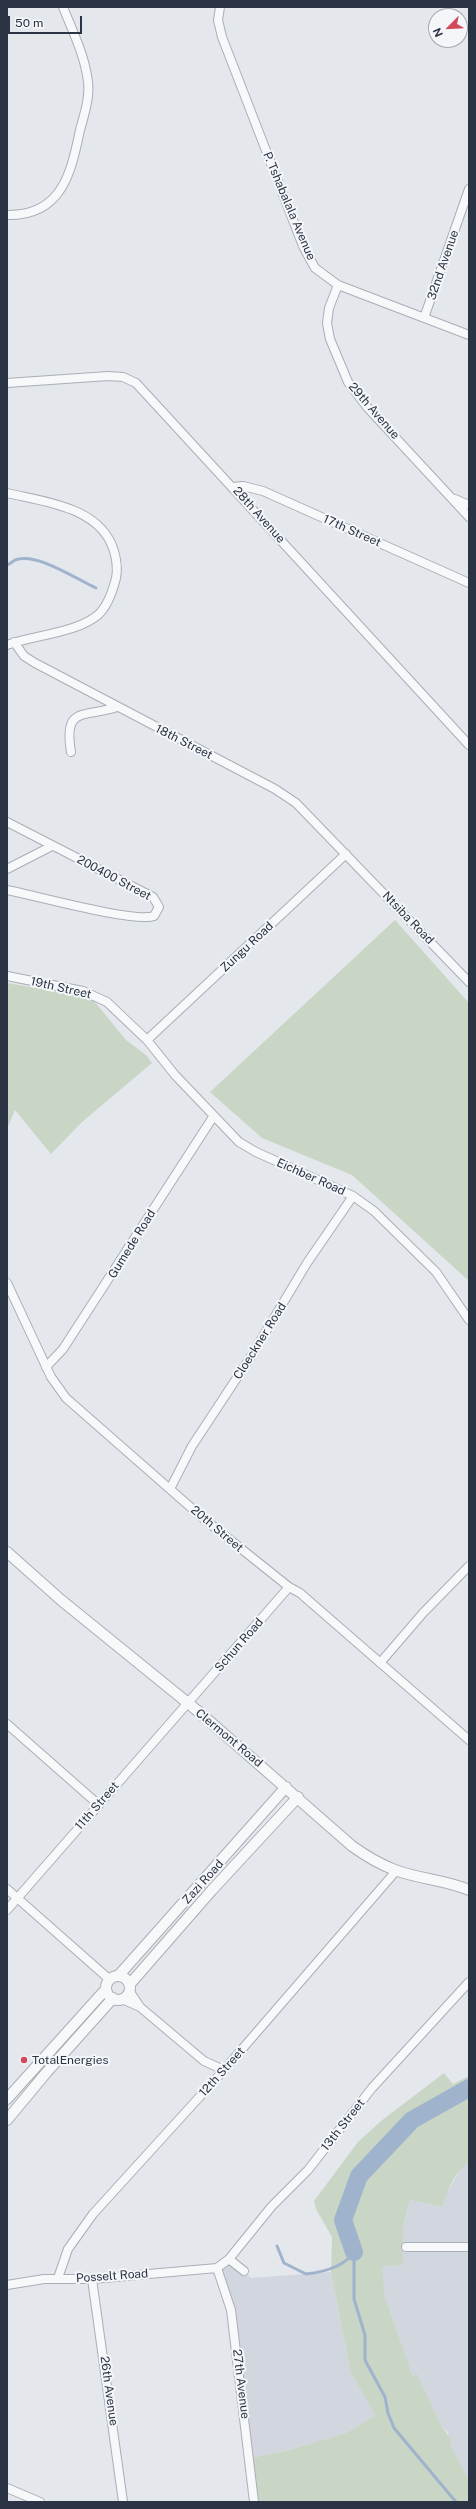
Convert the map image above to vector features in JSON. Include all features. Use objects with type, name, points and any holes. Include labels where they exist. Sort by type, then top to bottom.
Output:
[{"type":"street","points":[[7,215],[33,211],[52,200],[64,187],[73,161],[88,84],[84,58],[63,7]]},
{"type":"street","name":"P. Tshabalala Avenue","points":[[220,7],[218,20],[222,37],[303,246],[315,268],[338,285],[469,335]]},
{"type":"street","name":"32nd Avenue","points":[[424,318],[469,189]]},
{"type":"street","name":"29th Avenue","points":[[338,285],[329,308],[327,323],[330,339],[348,382],[367,407],[469,517]]},
{"type":"street","name":"28th Avenue","points":[[7,383],[108,376],[132,380],[149,395],[469,745]]},
{"type":"street","name":"17th Street","points":[[233,487],[243,486],[263,491],[469,582]]},
{"type":"street","points":[[7,493],[64,507],[91,520],[104,532],[112,543],[117,562],[113,589],[99,614],[80,625],[11,644]]},
{"type":"street","points":[[452,498],[469,505]]},
{"type":"street","name":"18th Street","points":[[11,644],[28,659],[288,797],[346,854]]},
{"type":"street","points":[[71,752],[68,734],[76,718],[83,714],[117,707]]},
{"type":"street","name":"200400 Street","points":[[7,822],[153,897],[159,907],[157,914],[150,918],[137,917],[92,909],[7,890]]},
{"type":"street","points":[[7,869],[52,846]]},
{"type":"street","name":"Ntsiba Road","points":[[346,854],[469,982]]},
{"type":"street","name":"Zungu Road","points":[[147,1040],[346,854]]},
{"type":"street","name":"19th Street","points":[[7,976],[73,988],[97,996],[121,1014],[147,1040]]},
{"type":"street","name":"Eichber Road","points":[[147,1040],[174,1075],[213,1117],[247,1147],[353,1196],[374,1211],[428,1263],[446,1284],[469,1320]]},
{"type":"street","name":"Gumede Road","points":[[46,1367],[63,1349],[213,1117]]},
{"type":"street","name":"Cloeckner Road","points":[[170,1488],[192,1446],[250,1358],[307,1263],[353,1196]]},
{"type":"street","name":"20th Street","points":[[7,1283],[56,1386],[78,1411],[170,1488],[209,1524],[289,1587],[300,1593],[469,1740]]},
{"type":"street","name":"Clermont Road","points":[[7,1552],[61,1600],[188,1703],[298,1797],[352,1846],[368,1857],[396,1871],[469,1890]]},
{"type":"street","points":[[380,1663],[423,1612],[469,1566]]},
{"type":"street","name":"Schun Road","points":[[188,1703],[289,1587]]},
{"type":"street","name":"11th Street","points":[[7,1910],[188,1703]]},
{"type":"street","points":[[7,1724],[99,1805]]},
{"type":"street","name":"Zazi Road","points":[[7,2099],[286,1787]]},
{"type":"street","name":"Zazi Road","points":[[117,1999],[130,1988],[212,1890],[298,1797]]},
{"type":"street","name":"12th Street","points":[[58,2278],[68,2249],[93,2214],[224,2070],[396,1871]]},
{"type":"street","points":[[7,1889],[111,1981],[117,1999]]},
{"type":"street","points":[[111,1981],[126,1979],[140,2007]]},
{"type":"street","name":"13th Street","points":[[217,2268],[229,2259],[272,2206],[308,2170],[372,2088],[469,1982]]},
{"type":"street","points":[[117,1999],[140,2007],[204,2061],[224,2070]]},
{"type":"street","points":[[7,2120],[46,2073],[117,1999]]},
{"type":"street","points":[[406,2247],[469,2247]]},
{"type":"street","points":[[229,2259],[244,2271]]},
{"type":"street","name":"Posselt Road","points":[[7,2285],[58,2278],[92,2279],[217,2268]]},
{"type":"street","name":"27th Avenue","points":[[217,2268],[224,2287],[234,2328],[254,2502]]},
{"type":"street","name":"26th Avenue","points":[[92,2279],[123,2502]]},
{"type":"street","points":[[7,2488],[40,2502]]},
{"type":"shaded area","points":[[469,2162],[469,2481],[450,2444],[448,2432],[442,2427],[417,2375],[413,2376],[385,2297],[381,2267],[403,2265],[403,2226],[410,2200],[443,2207],[446,2195],[462,2166]]},
{"type":"shaded area","points":[[229,2260],[251,2278],[331,2272],[351,2373],[375,2415],[346,2433],[289,2450],[251,2458],[235,2334],[217,2268]]},
{"type":"green space","points":[[395,920],[469,1003],[469,1281],[352,1175],[262,1138],[210,1092]]},
{"type":"green space","points":[[7,983],[82,996],[94,1001],[126,1040],[146,1055],[152,1063],[82,1122],[51,1154],[15,1110],[7,1129]]},
{"type":"green space","points":[[444,2073],[453,2084],[469,2076],[469,2162],[464,2166],[452,2182],[443,2207],[410,2200],[403,2226],[403,2265],[382,2267],[385,2297],[413,2376],[417,2374],[442,2427],[451,2439],[450,2444],[469,2481],[469,2502],[255,2502],[251,2458],[289,2450],[346,2433],[375,2415],[351,2373],[331,2272],[332,2237],[316,2209],[314,2201],[358,2142],[381,2121]]},
{"type":"waterway","points":[[7,565],[15,560],[34,560],[45,563],[96,588]]},
{"type":"waterway","points":[[354,2252],[343,2220],[359,2176],[412,2120],[469,2088]]},
{"type":"waterway","points":[[277,2246],[284,2263],[306,2274],[333,2268],[345,2261],[354,2252]]},
{"type":"waterway","points":[[354,2252],[354,2299],[365,2335],[365,2360],[385,2397],[388,2413],[394,2428],[456,2502]]},
{"type":"place","name":"TotalEnergies","points":[[24,2060]]}]
